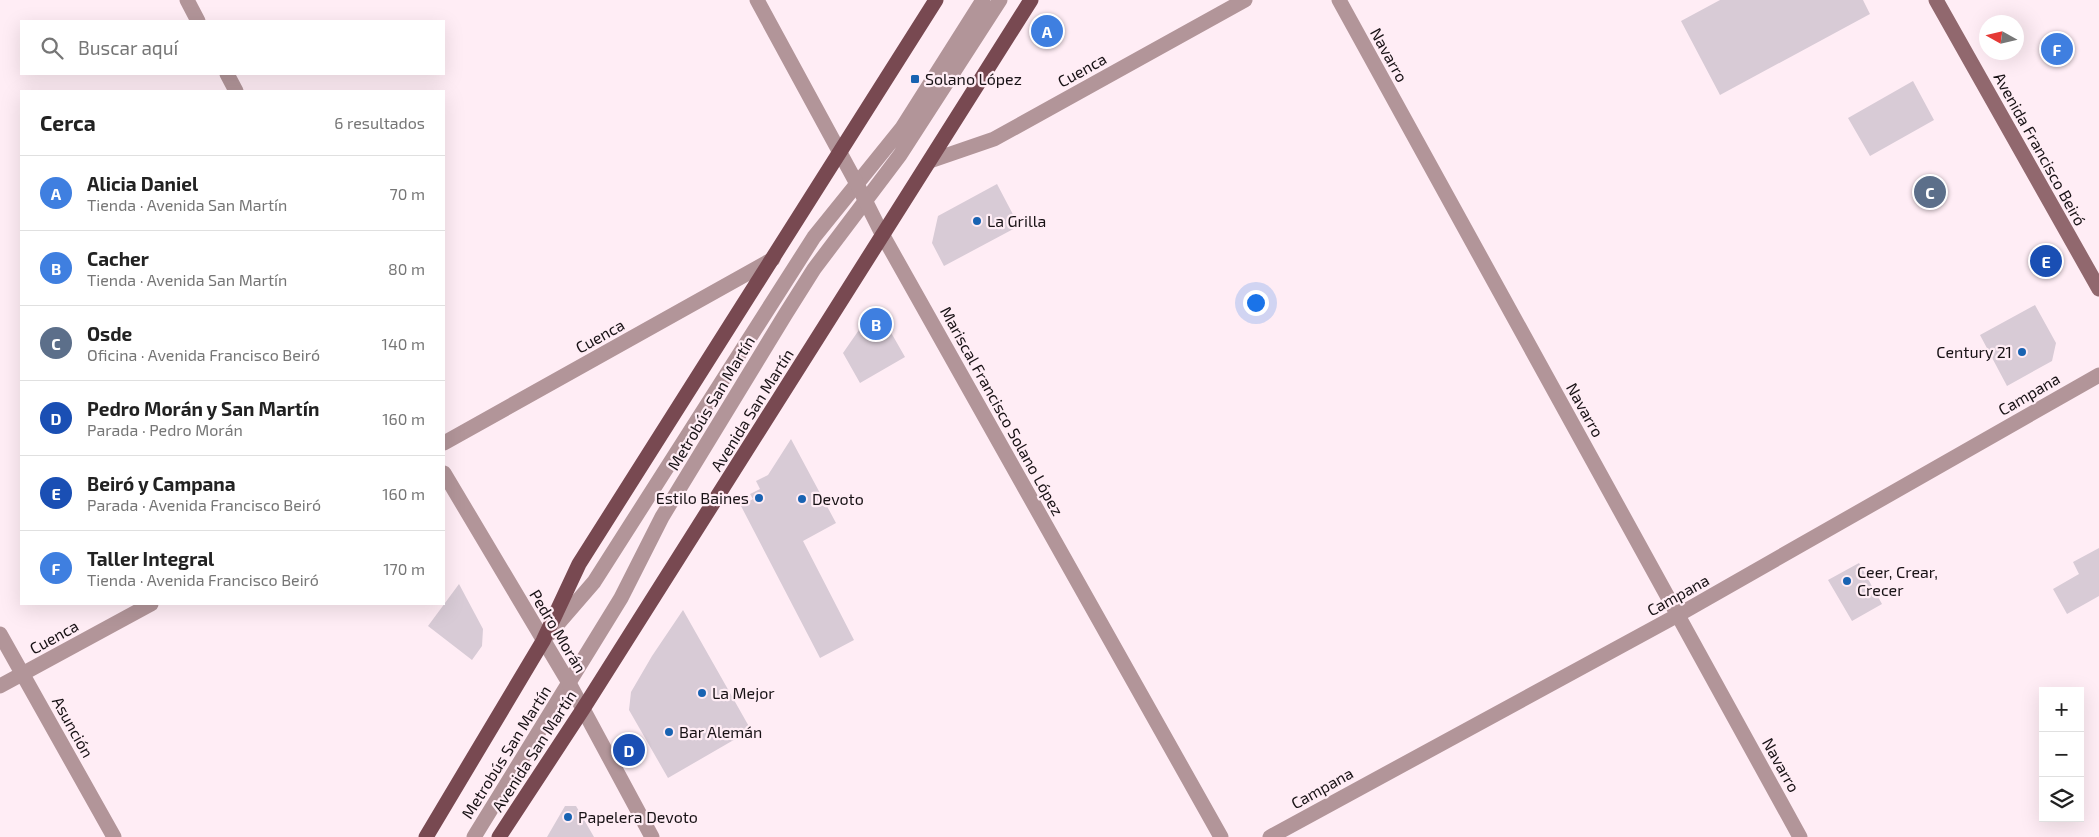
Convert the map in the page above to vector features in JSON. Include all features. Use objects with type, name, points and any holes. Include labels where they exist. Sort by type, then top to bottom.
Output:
[{"type":"main road","points":[[426,837],[543,641],[579,564],[936,0]]},
{"type":"main road","name":"Avenida San Martín","points":[[499,837],[583,709],[1031,0]]},
{"type":"main road","name":"Avenida Francisco Beiró","points":[[1936,0],[2099,289]]},
{"type":"street","points":[[187,0],[197,20]]},
{"type":"street","name":"Mariscal Francisco Solano López","points":[[758,0],[882,234],[1221,837]]},
{"type":"street","name":"Metrobús San Martín","points":[[543,641],[594,582],[814,236],[902,128],[983,0]]},
{"type":"street","name":"Metrobús San Martín","points":[[474,837],[621,598],[662,517],[785,315],[814,270],[900,155],[1000,0]]},
{"type":"street","name":"Cuenca","points":[[930,161],[994,139],[1245,0]]},
{"type":"street","name":"Navarro","points":[[1339,0],[1800,837]]},
{"type":"street","points":[[228,75],[235,90]]},
{"type":"street","name":"Cuenca","points":[[445,442],[773,259]]},
{"type":"street","name":"Campana","points":[[1270,837],[1678,615],[2099,376]]},
{"type":"street","name":"Pedro Morán","points":[[445,474],[569,683],[652,837]]},
{"type":"street","name":"Cuenca","points":[[0,686],[150,605]]},
{"type":"street","name":"Asunción","points":[[0,634],[114,837]]},
{"type":"building","points":[[1720,0],[1863,0],[1870,14],[1720,95],[1681,21]]},
{"type":"building","points":[[1913,81],[1934,120],[1870,156],[1848,118]]},
{"type":"building","name":"La Grilla","points":[[997,184],[1019,226],[944,266],[932,243],[938,216]]},
{"type":"building","name":"Century 21","points":[[2035,305],[2056,343],[2052,361],[2007,386],[1980,335]]},
{"type":"building","points":[[870,314],[881,315],[905,357],[860,383],[843,353]]},
{"type":"building","points":[[791,439],[836,523],[803,541],[854,640],[820,658],[741,506],[753,499],[750,494],[760,489],[756,481],[768,475]]},
{"type":"building","points":[[2099,548],[2099,596],[2067,614],[2053,589],[2079,574],[2073,562]]},
{"type":"building","points":[[1859,563],[1882,604],[1852,621],[1828,580]]},
{"type":"building","points":[[459,584],[483,629],[482,646],[472,660],[428,626]]},
{"type":"building","points":[[683,610],[751,730],[668,778],[629,710],[631,692],[652,656]]},
{"type":"building","points":[[565,806],[576,806],[594,837],[547,837]]},
{"type":"place","name":"Alicia Daniel","points":[[1047,31]]},
{"type":"place","name":"Taller Integral","points":[[2057,49]]},
{"type":"place","name":"Solano López","points":[[915,79]]},
{"type":"place","name":"Osde","points":[[1930,192]]},
{"type":"place","name":"La Grilla","points":[[977,221]]},
{"type":"place","name":"Beiró y Campana","points":[[2046,261]]},
{"type":"place","name":"Cacher","points":[[876,324]]},
{"type":"place","name":"Century 21","points":[[2022,352]]},
{"type":"place","name":"Estilo Baines","points":[[759,498]]},
{"type":"place","name":"Devoto","points":[[802,499]]},
{"type":"place","name":"Ceer, Crear, Crecer","points":[[1847,581]]},
{"type":"place","name":"La Mejor","points":[[702,693]]},
{"type":"place","name":"Bar Alemán","points":[[669,732]]},
{"type":"place","name":"Pedro Morán y San Martín","points":[[629,750]]},
{"type":"place","name":"Papelera Devoto","points":[[568,817]]}]
